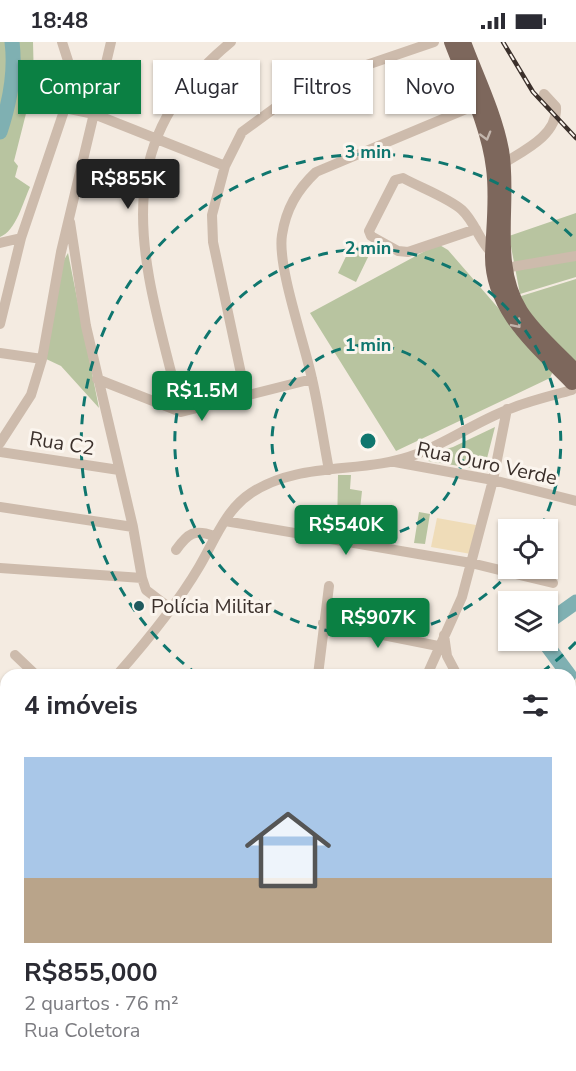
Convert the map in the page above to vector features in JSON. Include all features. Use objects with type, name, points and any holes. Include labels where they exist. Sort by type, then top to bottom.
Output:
[{"type":"main road","points":[[452,42],[501,146],[504,163],[499,252]]},
{"type":"main road","points":[[464,42],[481,103],[493,168],[500,269],[495,284],[511,319],[574,384]]},
{"type":"street","points":[[62,42],[68,60]]},
{"type":"street","points":[[107,60],[111,42]]},
{"type":"street","points":[[181,412],[144,257],[142,224],[145,180],[156,137],[194,77],[231,42]]},
{"type":"street","points":[[246,397],[213,242],[212,215],[225,166],[242,132],[305,86],[434,42]]},
{"type":"street","points":[[504,163],[537,142],[549,130],[556,107],[544,93]]},
{"type":"street","points":[[329,470],[312,379],[283,261],[281,238],[298,190],[316,172],[481,103]]},
{"type":"street","points":[[0,324],[21,238],[63,114]]},
{"type":"street","points":[[0,443],[31,395],[42,359],[94,114],[225,166]]},
{"type":"street","points":[[476,229],[408,252],[398,251],[371,236],[369,231],[395,180],[400,178],[461,209],[476,229],[499,252]]},
{"type":"street","points":[[70,219],[86,326],[134,527],[142,578],[146,590],[171,609]]},
{"type":"street","points":[[0,243],[21,238]]},
{"type":"street","points":[[500,269],[576,256]]},
{"type":"street","points":[[0,353],[42,359]]},
{"type":"street","points":[[97,379],[181,412],[312,379]]},
{"type":"street","points":[[122,669],[171,609],[199,566],[214,536],[249,493],[278,480],[329,470],[391,462],[418,454],[507,409],[574,384]]},
{"type":"street","points":[[429,669],[462,597],[493,480],[507,409]]},
{"type":"street","name":"Rua C2","points":[[0,452],[119,470]]},
{"type":"street","name":"Rua Ouro Verde","points":[[391,462],[575,497]]},
{"type":"street","points":[[0,507],[134,527]]},
{"type":"street","points":[[225,521],[471,563],[553,583]]},
{"type":"street","points":[[176,549],[187,534],[198,531],[214,536]]},
{"type":"street","points":[[0,568],[142,578]]},
{"type":"street","points":[[319,669],[328,586]]},
{"type":"street","points":[[323,624],[438,646]]},
{"type":"street","points":[[444,635],[447,656],[454,669]]},
{"type":"street","points":[[15,655],[30,669]]},
{"type":"green space","points":[[0,42],[33,42],[33,60],[18,60],[18,114],[26,114],[14,161],[18,166],[15,177],[30,187],[15,222],[6,234],[0,237]]},
{"type":"green space","points":[[576,213],[576,277],[520,294],[509,236]]},
{"type":"green space","points":[[352,244],[370,253],[356,282],[338,273]]},
{"type":"green space","points":[[438,244],[448,250],[553,371],[550,378],[396,451],[310,313]]},
{"type":"green space","points":[[68,253],[99,408],[61,366],[44,358],[60,267]]},
{"type":"green space","points":[[576,279],[576,367],[525,310],[518,297]]},
{"type":"green space","points":[[495,427],[484,470],[428,461],[430,454],[453,447]]},
{"type":"green space","points":[[338,475],[351,475],[350,489],[362,491],[357,537],[337,534]]},
{"type":"green space","points":[[419,512],[430,514],[425,544],[414,543]]},
{"type":"sand","points":[[437,518],[476,525],[471,554],[431,547]]},
{"type":"waterway","points":[[0,132],[11,87],[12,42]]},
{"type":"waterway","points":[[558,615],[576,602]]},
{"type":"waterway","points":[[551,651],[565,669]]},
{"type":"railway","points":[[503,42],[533,92],[576,138]]},
{"type":"place","name":"Polícia Militar","points":[[139,606]]}]
